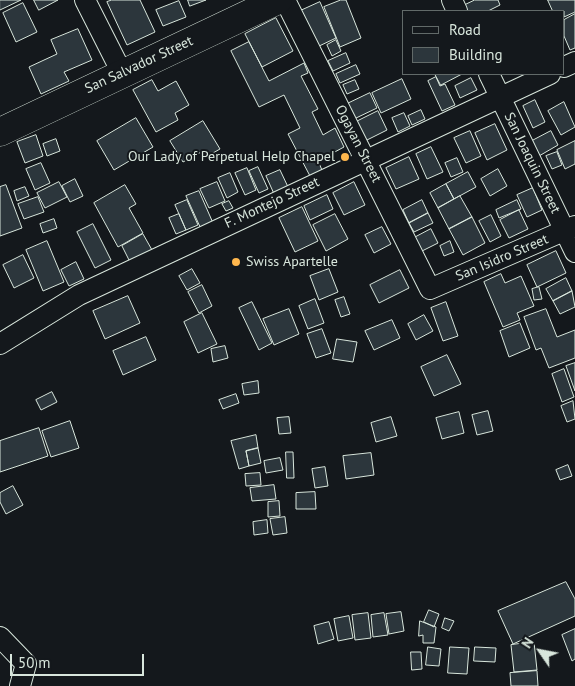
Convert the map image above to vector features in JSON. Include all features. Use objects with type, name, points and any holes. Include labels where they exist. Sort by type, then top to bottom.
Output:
[{"type":"highway","name":"San Salvador Street","points":[[0,132],[278,0]]},
{"type":"street","points":[[85,0],[122,73]]},
{"type":"street","name":"Ogayan Street","points":[[285,0],[430,289]]},
{"type":"street","name":"San Joaquin Street","points":[[488,75],[570,229],[575,252]]},
{"type":"street","name":"F. Montejo Street","points":[[0,344],[79,295],[548,75]]},
{"type":"street","name":"San Isidro Street","points":[[430,289],[570,229]]},
{"type":"street","points":[[0,637],[26,664],[20,686]]},
{"type":"building","points":[[0,0],[21,0],[0,10]]},
{"type":"building","points":[[34,0],[58,0],[39,10]]},
{"type":"building","points":[[112,0],[140,0],[155,32],[127,45],[107,2]]},
{"type":"building","points":[[188,0],[206,0],[190,6]]},
{"type":"building","points":[[341,0],[346,0],[361,38],[340,47],[324,7]]},
{"type":"building","points":[[475,0],[498,0],[500,5],[490,10],[465,10],[463,6]]},
{"type":"building","points":[[548,0],[575,0],[575,12],[565,17],[565,10],[553,10]]},
{"type":"building","points":[[179,1],[186,17],[163,26],[156,10]]},
{"type":"building","points":[[320,2],[336,38],[315,48],[298,12]]},
{"type":"building","points":[[23,3],[37,32],[16,42],[3,13]]},
{"type":"building","points":[[575,14],[575,48],[570,50],[565,38],[565,19]]},
{"type":"building","points":[[276,18],[293,51],[262,67],[245,34]]},
{"type":"building","points":[[78,29],[92,60],[64,72],[69,81],[41,94],[29,67],[57,54],[51,40]]},
{"type":"building","points":[[336,40],[341,51],[332,56],[327,45]]},
{"type":"building","points":[[249,42],[269,81],[304,63],[308,73],[301,76],[318,109],[312,112],[323,135],[335,128],[344,147],[318,161],[322,170],[310,176],[288,134],[300,128],[284,95],[259,107],[231,51]]},
{"type":"building","points":[[346,53],[350,63],[333,71],[328,61]]},
{"type":"building","points":[[356,65],[360,74],[340,83],[336,74]]},
{"type":"building","points":[[436,75],[460,75],[441,85]]},
{"type":"building","points":[[436,77],[440,86],[445,84],[455,105],[442,111],[428,81]]},
{"type":"building","points":[[471,78],[477,90],[460,98],[455,86]]},
{"type":"building","points":[[402,79],[411,99],[381,113],[372,93]]},
{"type":"building","points":[[152,80],[158,91],[176,81],[189,105],[175,113],[178,120],[156,132],[133,90]]},
{"type":"building","points":[[355,80],[359,89],[347,94],[343,85]]},
{"type":"building","points":[[370,93],[377,108],[354,119],[347,104]]},
{"type":"building","points":[[535,100],[545,122],[533,128],[523,106]]},
{"type":"building","points":[[564,102],[575,127],[561,135],[548,111]]},
{"type":"building","points":[[421,110],[425,119],[412,125],[408,116]]},
{"type":"building","points":[[378,111],[387,130],[365,141],[356,122]]},
{"type":"building","points":[[404,113],[410,126],[398,132],[392,118]]},
{"type":"building","points":[[136,118],[153,147],[114,170],[97,141]]},
{"type":"building","points":[[203,121],[220,149],[206,157],[203,151],[183,162],[170,141]]},
{"type":"building","points":[[495,124],[507,150],[487,160],[475,133]]},
{"type":"building","points":[[470,131],[481,156],[466,163],[454,138]]},
{"type":"building","points":[[551,131],[558,145],[539,156],[532,141]]},
{"type":"building","points":[[36,135],[43,156],[25,163],[17,142]]},
{"type":"building","points":[[56,139],[60,151],[47,156],[43,144]]},
{"type":"building","points":[[575,141],[575,164],[565,169],[557,150]]},
{"type":"building","points":[[431,147],[443,172],[427,179],[416,154]]},
{"type":"building","points":[[557,152],[562,165],[552,169],[546,156]]},
{"type":"building","points":[[409,157],[419,179],[396,189],[386,168]]},
{"type":"building","points":[[457,158],[463,172],[451,177],[445,163]]},
{"type":"building","points":[[41,163],[50,183],[35,190],[26,169]]},
{"type":"building","points":[[258,167],[268,189],[259,193],[249,171]]},
{"type":"building","points":[[247,168],[256,190],[245,195],[235,173]]},
{"type":"building","points":[[498,169],[507,186],[490,196],[481,179]]},
{"type":"building","points":[[280,170],[289,189],[275,196],[266,176]]},
{"type":"building","points":[[468,172],[476,187],[454,199],[446,184]]},
{"type":"building","points":[[230,173],[238,192],[227,198],[218,178]]},
{"type":"building","points":[[75,179],[83,196],[70,202],[62,186]]},
{"type":"building","points":[[59,182],[67,197],[45,208],[37,193]]},
{"type":"building","points":[[217,182],[225,201],[209,208],[200,189]]},
{"type":"building","points":[[354,182],[365,205],[344,215],[333,193]]},
{"type":"building","points":[[446,184],[454,199],[438,208],[430,193]]},
{"type":"building","points":[[6,185],[22,228],[0,236],[0,187]]},
{"type":"building","points":[[125,185],[136,204],[129,208],[143,233],[118,247],[94,203]]},
{"type":"building","points":[[25,187],[29,196],[17,201],[14,191]]},
{"type":"building","points":[[533,188],[542,210],[527,217],[517,195]]},
{"type":"building","points":[[199,191],[213,223],[201,229],[186,196]]},
{"type":"building","points":[[327,195],[333,209],[310,220],[304,206]]},
{"type":"building","points":[[460,196],[472,217],[449,229],[438,208]]},
{"type":"building","points":[[38,197],[44,212],[24,219],[18,204]]},
{"type":"building","points":[[187,200],[198,225],[186,230],[175,205]]},
{"type":"building","points":[[422,200],[428,213],[409,223],[403,210]]},
{"type":"building","points":[[517,200],[521,209],[499,218],[496,210]]},
{"type":"building","points":[[229,201],[233,208],[226,211],[222,204]]},
{"type":"building","points":[[302,207],[318,241],[295,252],[279,218]]},
{"type":"building","points":[[519,210],[528,229],[509,238],[500,220]]},
{"type":"building","points":[[428,213],[433,223],[414,232],[409,223]]},
{"type":"building","points":[[179,214],[186,230],[176,234],[169,218]]},
{"type":"building","points":[[335,214],[348,239],[326,251],[313,225]]},
{"type":"building","points":[[491,215],[501,236],[490,242],[479,221]]},
{"type":"building","points":[[472,217],[485,243],[463,255],[449,229]]},
{"type":"building","points":[[54,219],[57,228],[43,233],[40,224]]},
{"type":"building","points":[[93,224],[111,260],[95,268],[77,232]]},
{"type":"building","points":[[382,227],[391,244],[374,253],[365,235]]},
{"type":"building","points":[[431,229],[438,243],[420,252],[414,238]]},
{"type":"building","points":[[143,234],[152,250],[130,262],[122,246]]},
{"type":"building","points":[[47,241],[64,282],[43,291],[26,250]]},
{"type":"building","points":[[450,241],[454,252],[444,256],[440,246]]},
{"type":"building","points":[[556,251],[566,273],[537,287],[527,265]]},
{"type":"building","points":[[23,255],[34,278],[14,288],[3,265]]},
{"type":"building","points":[[76,262],[84,279],[69,286],[61,270]]},
{"type":"building","points":[[192,269],[200,283],[187,290],[179,276]]},
{"type":"building","points":[[329,269],[338,292],[319,300],[310,276]]},
{"type":"building","points":[[400,270],[409,288],[379,303],[370,285]]},
{"type":"building","points":[[501,274],[505,283],[521,276],[534,306],[517,313],[520,320],[503,327],[484,282]]},
{"type":"building","points":[[566,278],[572,291],[553,301],[546,289]]},
{"type":"building","points":[[202,285],[212,306],[199,313],[188,292]]},
{"type":"building","points":[[539,287],[542,299],[534,300],[532,289]]},
{"type":"building","points":[[572,291],[575,307],[560,314],[553,301]]},
{"type":"building","points":[[128,296],[140,323],[105,339],[93,311]]},
{"type":"building","points":[[344,297],[350,314],[341,317],[335,300]]},
{"type":"building","points":[[315,299],[324,323],[308,329],[299,306]]},
{"type":"building","points":[[252,302],[272,343],[259,350],[239,308]]},
{"type":"building","points":[[446,302],[458,336],[443,341],[431,308]]},
{"type":"building","points":[[289,309],[299,334],[274,345],[263,319]]},
{"type":"building","points":[[546,309],[557,337],[575,330],[575,358],[549,368],[541,348],[536,350],[524,317]]},
{"type":"building","points":[[202,313],[217,344],[198,353],[184,322]]},
{"type":"building","points":[[424,315],[433,331],[416,340],[408,324]]},
{"type":"building","points":[[392,320],[400,338],[374,350],[365,331]]},
{"type":"building","points":[[520,323],[530,348],[509,357],[500,331]]},
{"type":"building","points":[[322,329],[331,353],[316,358],[307,334]]},
{"type":"building","points":[[146,337],[156,360],[123,375],[113,351]]},
{"type":"building","points":[[337,339],[357,342],[353,362],[333,359]]},
{"type":"building","points":[[225,346],[228,358],[213,362],[211,349]]},
{"type":"building","points":[[447,355],[461,384],[434,396],[421,367]]},
{"type":"building","points":[[575,363],[575,391],[566,366]]},
{"type":"building","points":[[564,369],[574,397],[562,402],[552,374]]},
{"type":"building","points":[[258,381],[259,393],[244,395],[242,384]]},
{"type":"building","points":[[52,392],[57,402],[41,410],[36,400]]},
{"type":"building","points":[[236,394],[239,403],[223,409],[219,400]]},
{"type":"building","points":[[573,401],[575,419],[567,422],[561,406]]},
{"type":"building","points":[[488,411],[493,431],[477,435],[472,415]]},
{"type":"building","points":[[459,412],[464,433],[442,439],[436,418]]},
{"type":"building","points":[[289,417],[291,433],[279,434],[277,418]]},
{"type":"building","points":[[391,417],[397,436],[376,442],[371,423]]},
{"type":"building","points":[[70,421],[79,448],[51,457],[42,431]]},
{"type":"building","points":[[39,428],[48,456],[0,472],[0,441]]},
{"type":"building","points":[[256,435],[258,448],[246,451],[249,466],[239,469],[231,441]]},
{"type":"building","points":[[258,448],[261,463],[249,466],[246,451]]},
{"type":"building","points":[[286,452],[293,452],[294,478],[287,478]]},
{"type":"building","points":[[371,453],[374,475],[346,479],[343,456]]},
{"type":"building","points":[[280,458],[283,470],[266,473],[264,461]]},
{"type":"building","points":[[568,465],[572,476],[560,480],[556,470]]},
{"type":"building","points":[[325,467],[328,486],[315,488],[312,469]]},
{"type":"building","points":[[260,473],[261,485],[246,486],[245,474]]},
{"type":"building","points":[[274,485],[276,499],[252,501],[250,488]]},
{"type":"building","points":[[13,486],[23,505],[6,514],[0,502],[0,493]]},
{"type":"building","points":[[315,492],[316,509],[296,509],[296,493]]},
{"type":"building","points":[[279,501],[280,516],[268,517],[268,502]]},
{"type":"building","points":[[285,517],[287,533],[273,535],[270,519]]},
{"type":"building","points":[[267,520],[268,533],[254,535],[253,522]]},
{"type":"building","points":[[566,582],[575,599],[575,616],[513,644],[498,611]]},
{"type":"building","points":[[429,610],[439,614],[434,627],[424,622]]},
{"type":"building","points":[[401,612],[404,631],[389,634],[386,614]]},
{"type":"building","points":[[368,613],[371,638],[355,640],[352,615]]},
{"type":"building","points":[[384,613],[388,635],[373,637],[371,615]]},
{"type":"building","points":[[349,616],[353,638],[338,641],[334,619]]},
{"type":"building","points":[[445,618],[454,621],[449,631],[442,628]]},
{"type":"building","points":[[420,621],[436,627],[434,643],[423,643],[423,635],[419,636]]},
{"type":"building","points":[[329,622],[334,639],[318,644],[314,626]]},
{"type":"building","points":[[575,629],[575,659],[572,661],[562,635]]},
{"type":"building","points":[[534,642],[537,670],[514,672],[511,645]]},
{"type":"building","points":[[428,647],[441,649],[439,666],[426,665]]},
{"type":"building","points":[[450,647],[469,648],[467,674],[448,673]]},
{"type":"building","points":[[475,647],[496,648],[495,662],[474,661]]},
{"type":"building","points":[[411,652],[421,652],[422,669],[412,670]]},
{"type":"building","points":[[537,671],[538,686],[511,686],[510,673]]},
{"type":"place","name":"Our Lady of Perpetual Help Chapel","points":[[345,157]]},
{"type":"place","name":"Swiss Apartelle","points":[[236,262]]}]
